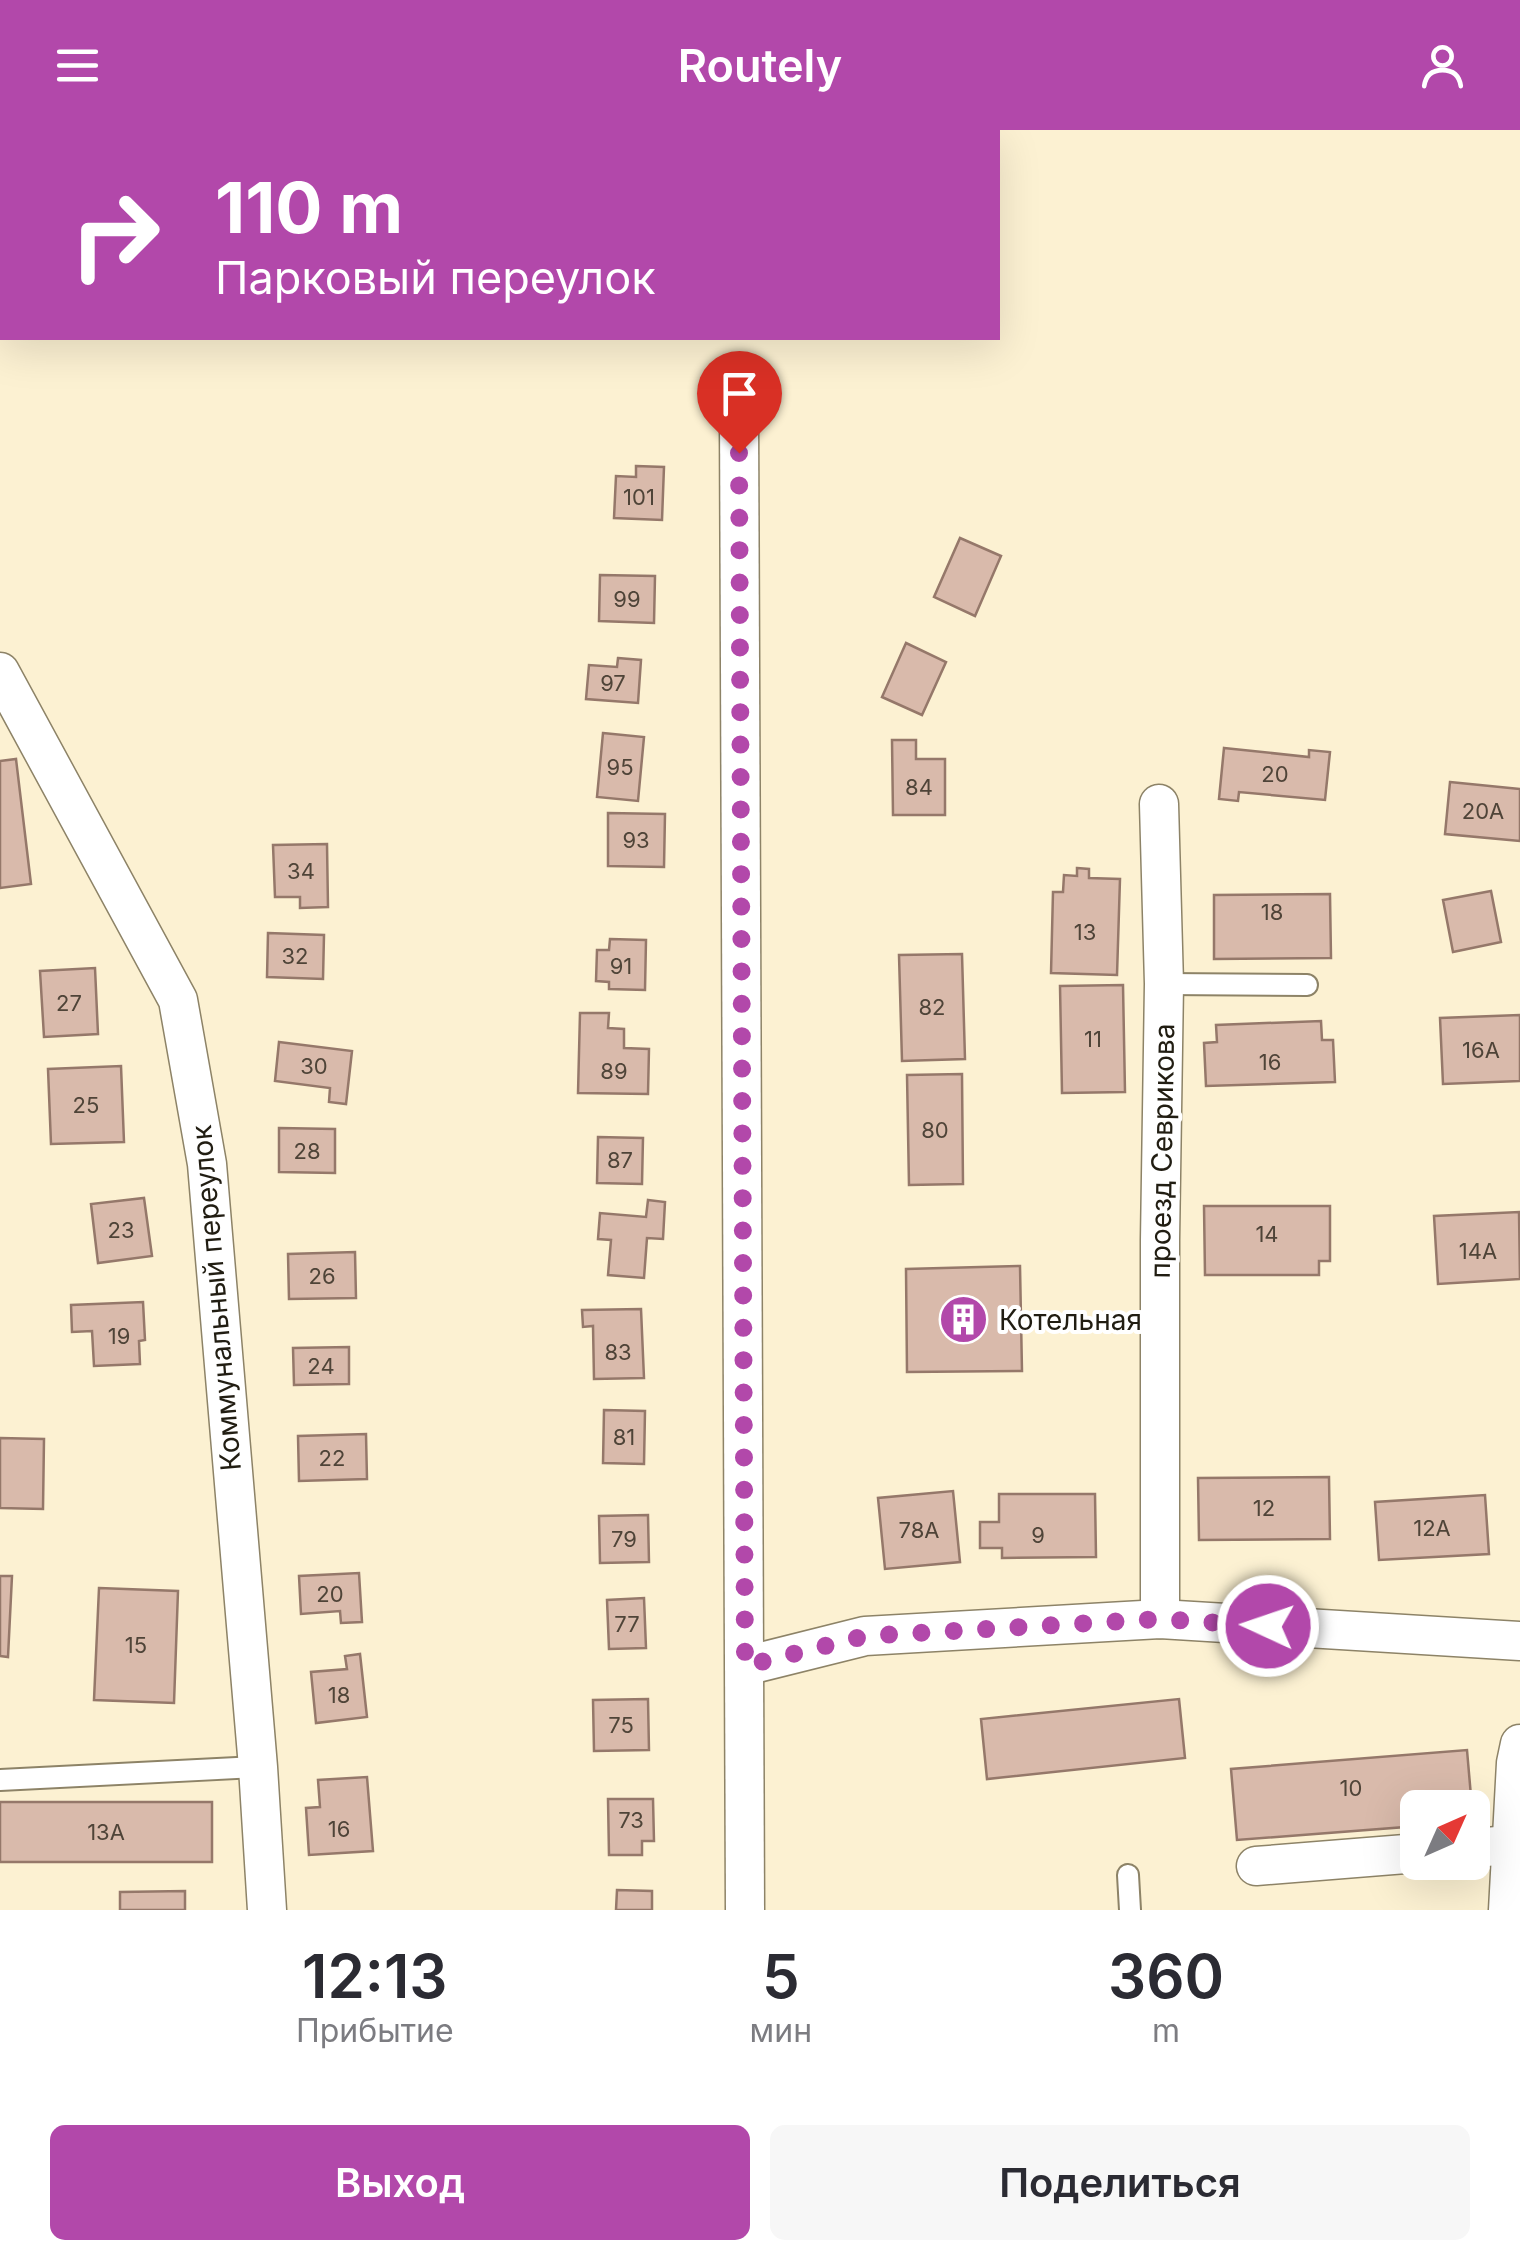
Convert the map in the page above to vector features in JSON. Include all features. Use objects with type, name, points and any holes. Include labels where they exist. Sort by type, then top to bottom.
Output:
[{"type":"street","points":[[738,414],[745,1910]]},
{"type":"street","name":"Коммунальный переулок","points":[[0,672],[178,1000],[207,1164],[258,1767],[266,1910]]},
{"type":"street","name":"проезд Севрикова","points":[[1159,804],[1164,984],[1160,1619]]},
{"type":"street","points":[[745,1666],[865,1636],[1160,1619],[1520,1641]]},
{"type":"street","points":[[1508,1910],[1519,1757]]},
{"type":"street","points":[[1490,1847],[1511,1845]]},
{"type":"street","points":[[1256,1866],[1400,1854]]},
{"type":"lane","points":[[1164,984],[1306,985]]},
{"type":"lane","points":[[0,1780],[258,1767]]},
{"type":"lane","points":[[1128,1874],[1130,1910]]},
{"type":"building","points":[[636,466],[664,467],[662,520],[614,518],[616,476],[636,477]]},
{"type":"building","points":[[960,538],[1001,556],[975,616],[934,597]]},
{"type":"building","points":[[600,575],[655,576],[654,623],[599,621]]},
{"type":"building","points":[[906,643],[946,662],[922,715],[882,697]]},
{"type":"building","points":[[618,658],[641,660],[638,703],[586,699],[589,665],[617,667]]},
{"type":"building","points":[[603,733],[644,737],[638,801],[597,797]]},
{"type":"building","points":[[892,740],[916,740],[916,759],[945,759],[945,815],[893,815]]},
{"type":"building","points":[[1224,748],[1309,757],[1309,750],[1330,752],[1325,800],[1239,792],[1238,801],[1219,799]]},
{"type":"building","points":[[16,759],[31,884],[0,888],[0,761]]},
{"type":"building","points":[[1450,782],[1520,789],[1520,841],[1445,834]]},
{"type":"building","points":[[608,813],[665,814],[664,867],[608,866]]},
{"type":"building","points":[[327,844],[328,907],[300,908],[300,897],[275,897],[273,845]]},
{"type":"building","points":[[1077,868],[1089,869],[1089,878],[1120,879],[1117,975],[1051,973],[1053,892],[1063,892],[1064,875],[1077,876]]},
{"type":"building","points":[[1491,891],[1501,942],[1453,952],[1443,900]]},
{"type":"building","points":[[1330,894],[1331,958],[1214,959],[1214,895]]},
{"type":"building","points":[[268,933],[324,935],[323,979],[267,977]]},
{"type":"building","points":[[610,939],[646,940],[645,990],[609,989],[609,982],[596,981],[597,950],[609,950]]},
{"type":"building","points":[[962,954],[965,1059],[902,1061],[899,955]]},
{"type":"building","points":[[95,968],[98,1034],[44,1037],[40,971]]},
{"type":"building","points":[[1123,985],[1125,1092],[1062,1093],[1060,986]]},
{"type":"building","points":[[580,1013],[609,1013],[608,1028],[624,1029],[624,1048],[649,1049],[648,1094],[578,1093]]},
{"type":"building","points":[[1520,1015],[1520,1081],[1443,1084],[1440,1018]]},
{"type":"building","points":[[1321,1021],[1322,1040],[1333,1040],[1335,1082],[1206,1086],[1204,1043],[1217,1042],[1216,1025]]},
{"type":"building","points":[[279,1042],[352,1051],[346,1104],[329,1102],[330,1088],[275,1081]]},
{"type":"building","points":[[121,1066],[124,1142],[51,1144],[48,1069]]},
{"type":"building","points":[[962,1074],[963,1184],[909,1185],[907,1075]]},
{"type":"building","points":[[279,1128],[335,1129],[335,1173],[279,1172]]},
{"type":"building","points":[[598,1137],[643,1138],[642,1184],[597,1183]]},
{"type":"building","points":[[144,1198],[152,1256],[98,1263],[91,1204]]},
{"type":"building","points":[[648,1200],[665,1202],[663,1239],[647,1238],[644,1278],[608,1275],[611,1240],[598,1239],[600,1213],[646,1217]]},
{"type":"building","points":[[1204,1206],[1330,1206],[1330,1261],[1319,1261],[1319,1275],[1205,1275]]},
{"type":"building","points":[[1519,1212],[1520,1279],[1438,1284],[1434,1216]]},
{"type":"building","points":[[355,1252],[356,1298],[289,1299],[288,1254]]},
{"type":"building","name":"Котельная","points":[[1020,1266],[1022,1371],[907,1372],[906,1269]]},
{"type":"building","points":[[143,1302],[145,1340],[139,1341],[140,1364],[94,1366],[92,1331],[72,1332],[71,1305]]},
{"type":"building","points":[[641,1309],[644,1378],[594,1379],[593,1326],[583,1327],[582,1310]]},
{"type":"building","points":[[349,1347],[349,1384],[294,1385],[293,1348]]},
{"type":"building","points":[[604,1410],[645,1411],[644,1464],[603,1463]]},
{"type":"building","points":[[366,1434],[367,1479],[299,1481],[298,1436]]},
{"type":"building","points":[[0,1438],[44,1439],[43,1509],[0,1508]]},
{"type":"building","points":[[1329,1477],[1330,1539],[1199,1540],[1198,1478]]},
{"type":"building","points":[[953,1491],[960,1562],[885,1569],[878,1498]]},
{"type":"building","points":[[999,1494],[1095,1494],[1096,1557],[1002,1558],[1002,1548],[980,1548],[980,1522],[999,1522]]},
{"type":"building","points":[[1485,1495],[1489,1554],[1379,1560],[1375,1502]]},
{"type":"building","points":[[648,1515],[649,1562],[600,1563],[599,1516]]},
{"type":"building","points":[[359,1573],[362,1622],[341,1623],[340,1611],[301,1614],[299,1576]]},
{"type":"building","points":[[0,1576],[12,1576],[8,1657],[0,1656]]},
{"type":"building","points":[[99,1588],[178,1591],[174,1703],[94,1700]]},
{"type":"building","points":[[644,1598],[646,1648],[609,1649],[607,1600]]},
{"type":"building","points":[[360,1654],[367,1717],[316,1723],[311,1672],[347,1669],[345,1656]]},
{"type":"building","points":[[648,1699],[649,1750],[594,1751],[593,1700]]},
{"type":"building","points":[[1179,1699],[1185,1758],[987,1779],[981,1719]]},
{"type":"building","points":[[1467,1750],[1470,1790],[1400,1790],[1400,1827],[1237,1840],[1231,1769]]},
{"type":"building","points":[[367,1777],[373,1851],[309,1855],[306,1808],[320,1807],[318,1780]]},
{"type":"building","points":[[608,1799],[653,1799],[654,1841],[642,1841],[642,1855],[609,1855]]},
{"type":"building","points":[[0,1802],[212,1802],[212,1862],[0,1862]]},
{"type":"building","points":[[617,1890],[652,1891],[652,1910],[616,1910]]},
{"type":"building","points":[[185,1891],[185,1910],[120,1910],[120,1892]]},
{"type":"place","name":"Котельная","points":[[964,1320]]},
{"type":"route","points":[[739,453],[745,1666],[865,1636],[1160,1619],[1268,1626]]}]
